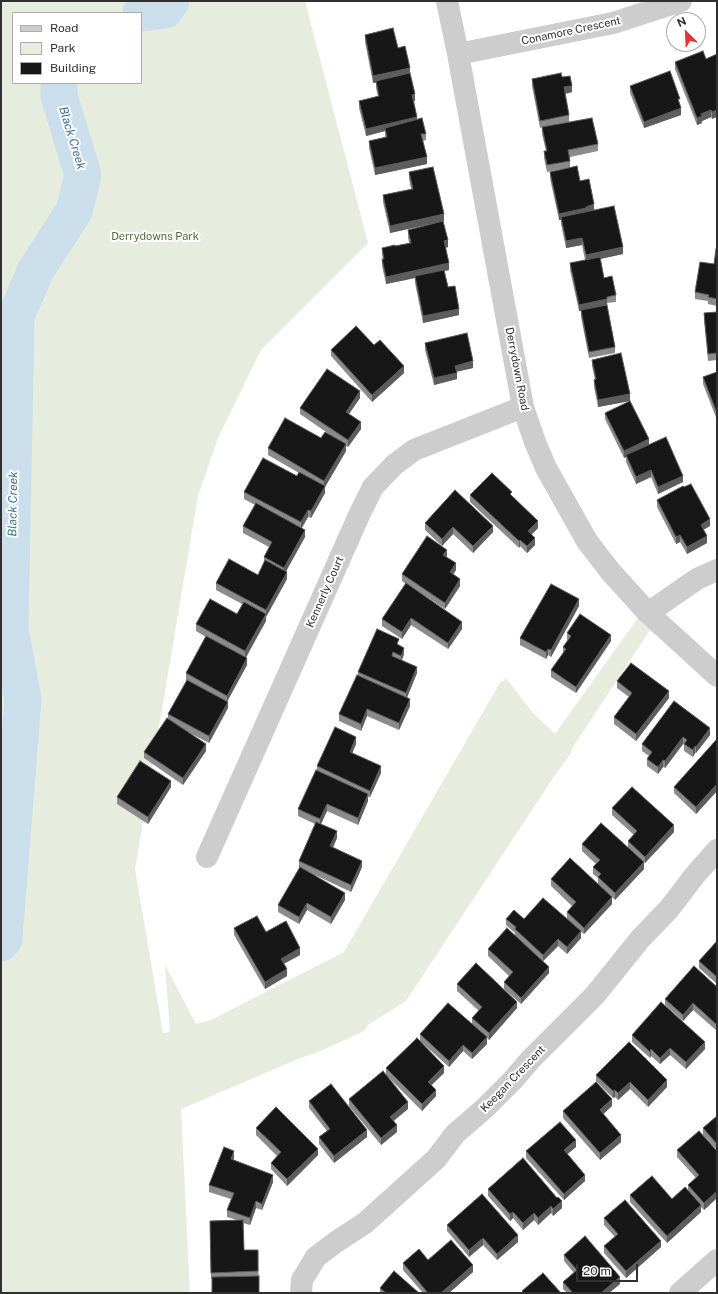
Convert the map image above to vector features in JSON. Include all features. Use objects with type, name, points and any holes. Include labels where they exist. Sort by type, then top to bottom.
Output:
[{"type":"street","name":"Derrydown Road","points":[[447,1],[523,406],[535,442],[546,468],[587,541],[610,571],[648,613],[717,676]]},
{"type":"street","name":"Conamore Crescent","points":[[458,54],[613,23],[681,1]]},
{"type":"street","name":"Kennerly Court","points":[[207,857],[360,513],[373,487],[394,465],[414,450],[523,406]]},
{"type":"street","points":[[648,613],[697,579],[717,570]]},
{"type":"street","name":"Keegan Crescent","points":[[301,1293],[302,1280],[316,1257],[365,1223],[436,1160],[455,1134],[490,1104],[531,1059],[595,995],[641,938],[669,909],[695,875],[717,850]]},
{"type":"street","points":[[680,1293],[717,1260]]},
{"type":"green space","name":"Derrydowns Park","points":[[1,1],[305,1],[368,243],[261,350],[218,438],[198,496],[135,869],[163,1033],[170,1032],[165,965],[196,1024],[211,1020],[344,952],[501,681],[503,682],[506,678],[533,713],[555,734],[638,618],[650,630],[571,750],[572,752],[555,775],[406,1001],[368,1025],[364,1031],[323,1050],[298,1059],[181,1109],[190,1293],[1,1293]]},
{"type":"building","points":[[393,28],[398,48],[405,46],[410,68],[373,76],[365,35]]},
{"type":"building","points":[[700,52],[703,52],[706,59],[717,54],[717,110],[712,112],[711,110],[701,114],[702,116],[697,118],[675,62]]},
{"type":"building","points":[[670,71],[680,99],[678,99],[681,108],[644,122],[630,86]]},
{"type":"building","points":[[410,73],[415,94],[412,95],[417,117],[366,129],[359,101],[379,96],[376,81]]},
{"type":"building","points":[[561,73],[562,77],[570,76],[572,86],[564,87],[569,115],[540,121],[532,79]]},
{"type":"building","points":[[422,118],[426,134],[421,134],[427,157],[375,168],[369,141],[387,137],[385,128]]},
{"type":"building","points":[[592,118],[598,144],[568,150],[570,161],[547,165],[544,151],[547,151],[542,127]]},
{"type":"building","points":[[577,166],[580,181],[589,179],[594,204],[586,208],[559,214],[550,172]]},
{"type":"building","points":[[433,167],[444,214],[390,226],[383,195],[413,189],[409,172]]},
{"type":"building","points":[[614,206],[623,247],[586,255],[582,238],[566,241],[561,217]]},
{"type":"building","points":[[443,221],[448,240],[444,241],[449,263],[386,277],[382,259],[384,259],[382,248],[411,243],[408,230]]},
{"type":"building","points":[[716,249],[717,299],[708,297],[709,295],[695,292],[700,262],[714,264]]},
{"type":"building","points":[[600,257],[604,278],[612,276],[616,295],[607,297],[607,299],[579,305],[570,263]]},
{"type":"building","points":[[444,270],[448,287],[455,286],[459,309],[423,316],[415,276]]},
{"type":"building","points":[[607,305],[615,347],[589,352],[581,310]]},
{"type":"building","points":[[717,312],[717,353],[708,354],[704,313]]},
{"type":"building","points":[[356,326],[374,345],[380,340],[404,366],[372,395],[331,350]]},
{"type":"building","points":[[467,333],[473,361],[455,366],[457,373],[434,378],[425,343]]},
{"type":"building","points":[[621,353],[630,394],[598,400],[592,360]]},
{"type":"building","points":[[327,369],[360,391],[346,412],[361,422],[348,440],[300,408]]},
{"type":"building","points":[[717,372],[717,413],[703,377]]},
{"type":"building","points":[[630,401],[649,439],[624,451],[605,413]]},
{"type":"building","points":[[285,418],[321,438],[325,432],[346,444],[324,481],[268,448]]},
{"type":"building","points":[[666,437],[683,476],[658,487],[651,470],[636,477],[626,455]]},
{"type":"building","points":[[263,458],[297,476],[299,472],[325,486],[311,511],[308,510],[301,522],[244,492]]},
{"type":"building","points":[[492,473],[512,492],[510,494],[538,521],[528,531],[535,538],[527,546],[520,540],[519,541],[470,495]]},
{"type":"building","points":[[691,484],[710,519],[701,525],[707,536],[687,547],[680,535],[676,537],[657,500],[683,486],[684,487]]},
{"type":"building","points":[[455,490],[493,526],[473,546],[453,527],[442,539],[425,523]]},
{"type":"building","points":[[256,503],[305,530],[284,568],[264,557],[272,542],[243,526]]},
{"type":"building","points":[[427,536],[447,550],[443,555],[456,563],[450,572],[460,579],[445,603],[402,574]]},
{"type":"building","points":[[229,559],[258,575],[265,560],[287,572],[266,610],[216,583]]},
{"type":"building","points":[[406,583],[462,622],[448,643],[411,618],[402,632],[382,619]]},
{"type":"building","points":[[551,584],[579,599],[551,650],[548,649],[546,652],[520,638]]},
{"type":"building","points":[[210,599],[237,614],[244,602],[266,614],[245,651],[196,624]]},
{"type":"building","points":[[580,614],[611,635],[576,687],[551,670],[566,649],[563,647],[571,636],[567,633]]},
{"type":"building","points":[[377,629],[399,639],[397,644],[404,648],[401,656],[393,652],[392,656],[417,667],[406,693],[358,672]]},
{"type":"building","points":[[206,636],[247,658],[227,696],[186,673]]},
{"type":"building","points":[[631,663],[669,691],[636,734],[614,717],[632,693],[617,681]]},
{"type":"building","points":[[357,675],[410,699],[399,723],[367,709],[361,724],[339,714]]},
{"type":"building","points":[[187,680],[228,702],[209,736],[168,714]]},
{"type":"building","points":[[674,701],[710,728],[693,750],[684,744],[687,740],[683,737],[665,761],[663,760],[658,767],[647,759],[652,752],[642,744]]},
{"type":"building","points":[[167,718],[206,744],[183,778],[144,752]]},
{"type":"building","points":[[335,727],[356,737],[350,752],[381,766],[370,791],[317,766]]},
{"type":"building","points":[[717,739],[717,784],[696,807],[674,787]]},
{"type":"building","points":[[140,761],[171,781],[148,817],[117,797]]},
{"type":"building","points":[[316,770],[368,794],[358,818],[327,804],[320,819],[298,809]]},
{"type":"building","points":[[632,787],[674,825],[645,857],[628,841],[637,831],[612,808]]},
{"type":"building","points":[[316,822],[337,831],[330,846],[362,861],[351,885],[299,861]]},
{"type":"building","points":[[601,823],[644,862],[615,893],[598,877],[601,874],[593,867],[600,860],[582,844]]},
{"type":"building","points":[[570,858],[612,897],[584,928],[567,912],[576,902],[551,879]]},
{"type":"building","points":[[300,867],[345,893],[331,917],[307,903],[299,917],[278,905]]},
{"type":"building","points":[[543,898],[581,931],[567,947],[558,939],[543,955],[515,929],[516,927],[506,919],[514,910],[524,919]]},
{"type":"building","points":[[257,916],[266,932],[286,921],[300,948],[281,959],[287,969],[265,982],[234,928]]},
{"type":"building","points":[[507,928],[549,967],[521,998],[504,982],[513,972],[488,949]]},
{"type":"building","points":[[717,941],[717,977],[699,961]]},
{"type":"building","points":[[476,963],[517,1002],[489,1033],[472,1018],[482,1007],[457,984]]},
{"type":"building","points":[[694,966],[717,987],[717,1025],[693,1003],[683,1015],[665,999]]},
{"type":"building","points":[[661,1002],[705,1042],[686,1062],[670,1048],[660,1058],[651,1049],[650,1052],[632,1035]]},
{"type":"building","points":[[448,1003],[487,1037],[472,1053],[463,1045],[449,1061],[420,1034]]},
{"type":"building","points":[[417,1038],[444,1066],[428,1082],[436,1090],[422,1104],[386,1068]]},
{"type":"building","points":[[629,1042],[667,1080],[648,1100],[630,1082],[618,1093],[615,1090],[613,1091],[596,1075]]},
{"type":"building","points":[[383,1071],[408,1102],[390,1117],[397,1125],[381,1138],[349,1099]]},
{"type":"building","points":[[596,1082],[612,1099],[600,1110],[621,1135],[600,1153],[563,1111]]},
{"type":"building","points":[[331,1084],[367,1130],[334,1156],[319,1137],[330,1129],[309,1101]]},
{"type":"building","points":[[276,1107],[318,1149],[287,1179],[271,1163],[281,1152],[256,1128]]},
{"type":"building","points":[[717,1116],[717,1144],[703,1128]]},
{"type":"building","points":[[560,1122],[576,1140],[564,1150],[585,1175],[564,1194],[526,1151]]},
{"type":"building","points":[[699,1131],[717,1151],[717,1191],[704,1203],[688,1185],[699,1175],[677,1150]]},
{"type":"building","points":[[224,1147],[234,1151],[231,1159],[273,1175],[262,1204],[256,1201],[250,1218],[227,1210],[234,1193],[209,1185]]},
{"type":"building","points":[[523,1158],[557,1198],[558,1197],[562,1201],[553,1209],[551,1206],[538,1218],[534,1213],[523,1223],[513,1212],[510,1214],[488,1189]]},
{"type":"building","points":[[652,1176],[672,1199],[685,1187],[701,1205],[667,1236],[630,1195]]},
{"type":"building","points":[[482,1194],[518,1235],[497,1254],[483,1238],[469,1250],[447,1225]]},
{"type":"building","points":[[625,1200],[661,1241],[626,1271],[604,1246],[618,1234],[604,1218]]},
{"type":"building","points":[[243,1220],[244,1250],[258,1250],[258,1271],[211,1273],[210,1221]]},
{"type":"building","points":[[585,1236],[620,1277],[601,1293],[573,1293],[563,1282],[577,1270],[564,1255]]},
{"type":"building","points":[[451,1240],[473,1265],[441,1293],[428,1293],[403,1263],[419,1249],[428,1260]]},
{"type":"building","points":[[394,1271],[419,1293],[386,1293],[380,1288]]},
{"type":"building","points":[[543,1273],[561,1293],[524,1293],[522,1291]]},
{"type":"building","points":[[259,1276],[259,1293],[212,1293],[212,1277]]},
{"type":"waterway","name":"Black Creek","points":[[142,13],[165,10],[171,1]]},
{"type":"waterway","name":"Black Creek","points":[[1,943],[4,938],[23,699],[10,630],[16,316],[36,270],[74,211],[83,175],[59,96],[59,84]]}]
